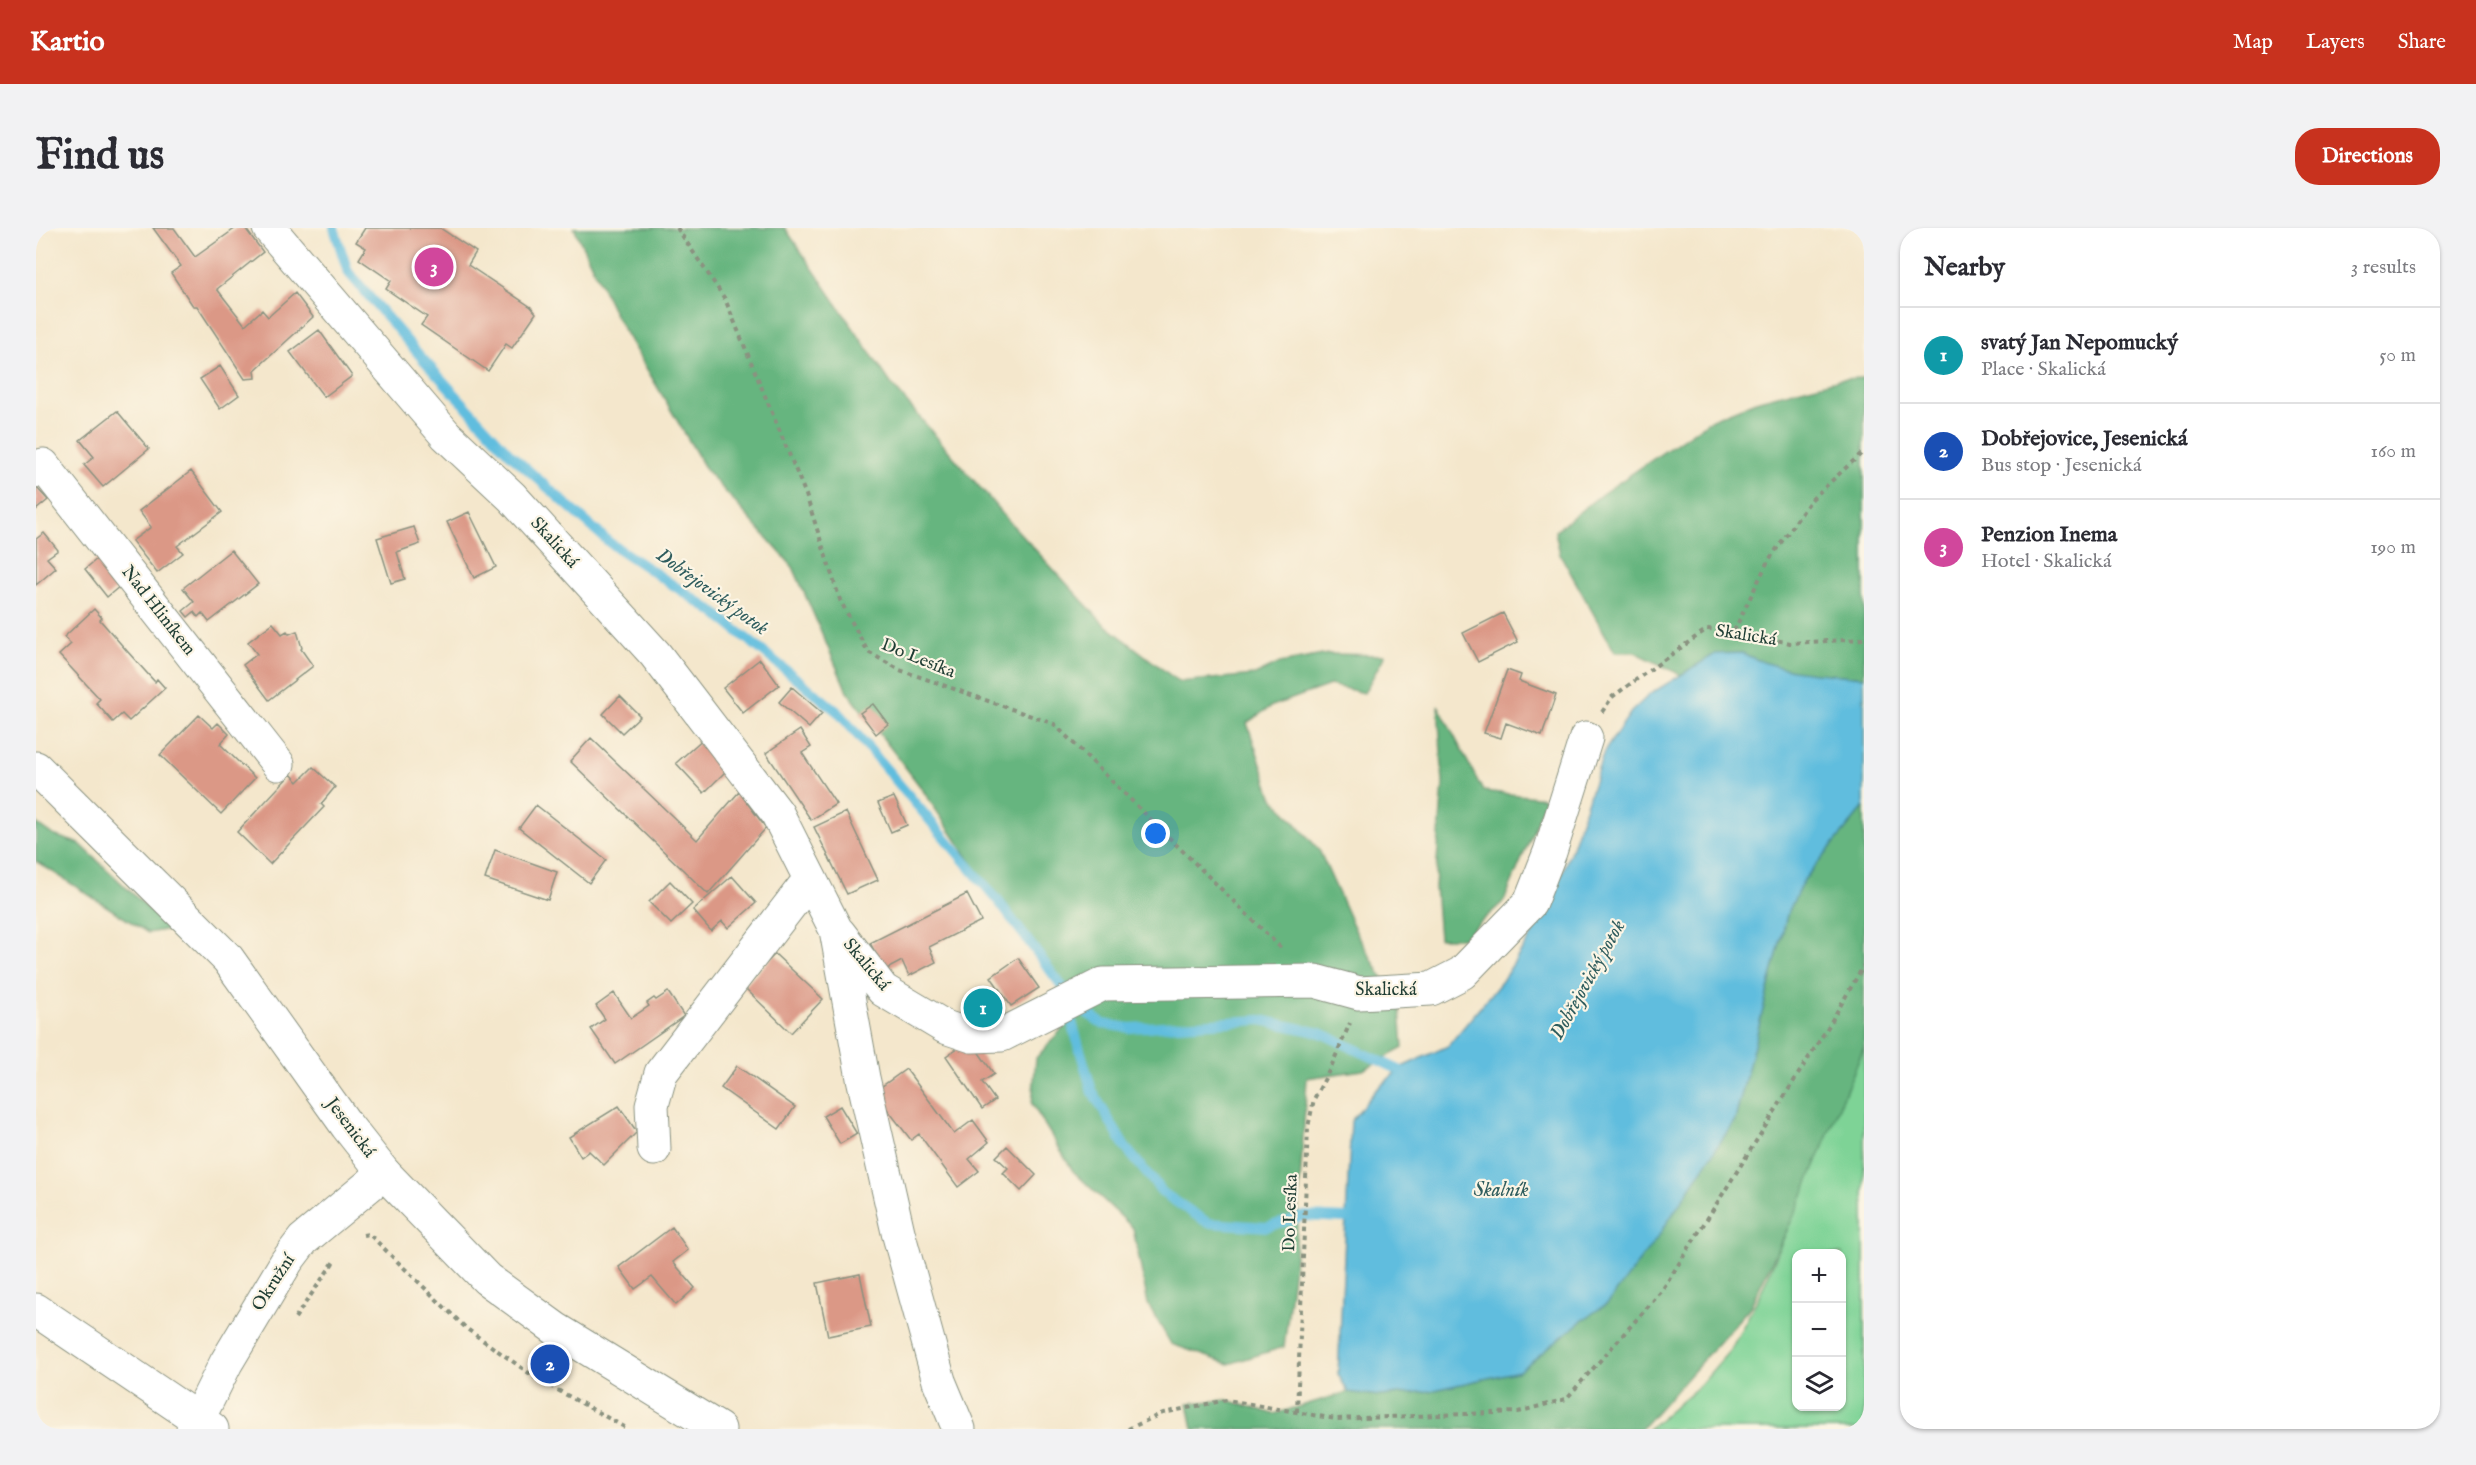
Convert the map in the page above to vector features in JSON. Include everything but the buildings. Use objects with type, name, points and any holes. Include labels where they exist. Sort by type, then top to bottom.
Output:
[{"type":"street","name":"Skalická","points":[[269,228],[446,435],[512,498],[655,654],[777,813],[836,930],[883,990],[945,1027],[972,1036],[1002,1035],[1103,984],[1315,981],[1359,993],[1431,989],[1462,973],[1530,903],[1551,852],[1586,738]]},
{"type":"street","name":"Nad Hliníkem","points":[[36,471],[43,465],[278,764]]},
{"type":"street","name":"Jesenická","points":[[36,768],[228,960],[347,1126],[384,1173],[487,1279],[556,1329],[719,1429]]},
{"type":"street","points":[[654,1149],[652,1105],[661,1073],[810,879]]},
{"type":"street","name":"Skalická","points":[[836,930],[863,1078],[898,1232],[939,1381],[959,1429]]},
{"type":"street","name":"Okružní","points":[[201,1426],[226,1363],[287,1261],[303,1240],[384,1173]]},
{"type":"street","points":[[36,1310],[201,1426]]},
{"type":"path","name":"Do Lesíka","points":[[677,228],[725,299],[806,495],[840,600],[868,652],[900,670],[1053,724],[1315,981]]},
{"type":"path","points":[[1734,631],[1768,561],[1811,500],[1864,451]]},
{"type":"path","name":"Skalická","points":[[1586,738],[1612,697],[1707,629],[1734,631],[1790,643],[1864,639]]},
{"type":"path","points":[[1128,1429],[1163,1413],[1227,1400],[1336,1419],[1518,1412],[1566,1399],[1661,1292],[1822,1037],[1864,965]]},
{"type":"path","name":"Do Lesíka","points":[[1297,1412],[1308,1127],[1314,1099],[1350,1024]]},
{"type":"path","points":[[356,1239],[361,1235],[369,1234],[467,1329],[536,1378],[628,1429]]},
{"type":"path","points":[[291,1323],[337,1257]]},
{"type":"green space","points":[[574,228],[785,228],[892,385],[1006,518],[1103,623],[1179,682],[1255,675],[1280,663],[1328,654],[1385,655],[1364,693],[1330,685],[1272,706],[1247,723],[1272,796],[1319,850],[1357,934],[1400,1008],[1403,1048],[1363,1070],[1307,1078],[1295,1258],[1284,1347],[1229,1364],[1171,1344],[1148,1304],[1133,1228],[1073,1171],[1032,1104],[1036,1058],[1083,1006],[1022,938],[922,789],[847,691],[793,567],[707,471],[616,317]]},
{"type":"green space","points":[[1864,378],[1864,677],[1790,671],[1765,664],[1742,653],[1715,654],[1681,675],[1635,652],[1615,652],[1560,554],[1555,531],[1602,494],[1712,419],[1759,400],[1840,379]]},
{"type":"green space","points":[[1438,705],[1483,791],[1545,798],[1504,901],[1463,938],[1439,938],[1435,887],[1443,784]]},
{"type":"green space","points":[[1864,807],[1864,1047],[1798,1207],[1750,1307],[1641,1429],[1193,1429],[1188,1403],[1227,1400],[1274,1414],[1348,1392],[1380,1396],[1430,1391],[1519,1371],[1584,1319],[1608,1303],[1735,1120],[1787,915],[1803,881]]},
{"type":"green space","points":[[36,823],[53,835],[80,844],[170,929],[148,933],[36,861]]},
{"type":"green space","points":[[1864,1047],[1864,1429],[1648,1429],[1698,1387],[1731,1349],[1761,1292]]},
{"type":"water","name":"Skalník","points":[[1742,653],[1787,669],[1864,677],[1864,807],[1803,881],[1787,915],[1735,1120],[1657,1238],[1608,1303],[1584,1319],[1519,1371],[1430,1391],[1380,1396],[1348,1392],[1338,1374],[1351,1121],[1375,1091],[1402,1067],[1448,1046],[1502,981],[1541,921],[1570,853],[1604,752],[1631,712],[1650,694],[1715,654]]},
{"type":"waterway","name":"Dobřejovický potok","points":[[334,228],[348,272],[421,357],[509,453],[610,543],[715,613],[838,712],[999,902],[1067,993]]},
{"type":"waterway","points":[[1081,1009],[1103,1024],[1130,1028],[1261,1020],[1321,1033],[1412,1076]]},
{"type":"waterway","name":"Dobřejovický potok","points":[[1071,1019],[1092,1091],[1125,1147],[1163,1193],[1208,1223],[1267,1227],[1305,1216],[1346,1218],[1358,1213]]},
{"type":"place","name":"Penzion Inema","points":[[434,267]]},
{"type":"place","name":"svatý Jan Nepomucký","points":[[983,1008]]},
{"type":"place","name":"Dobřejovice, Jesenická","points":[[550,1364]]}]
